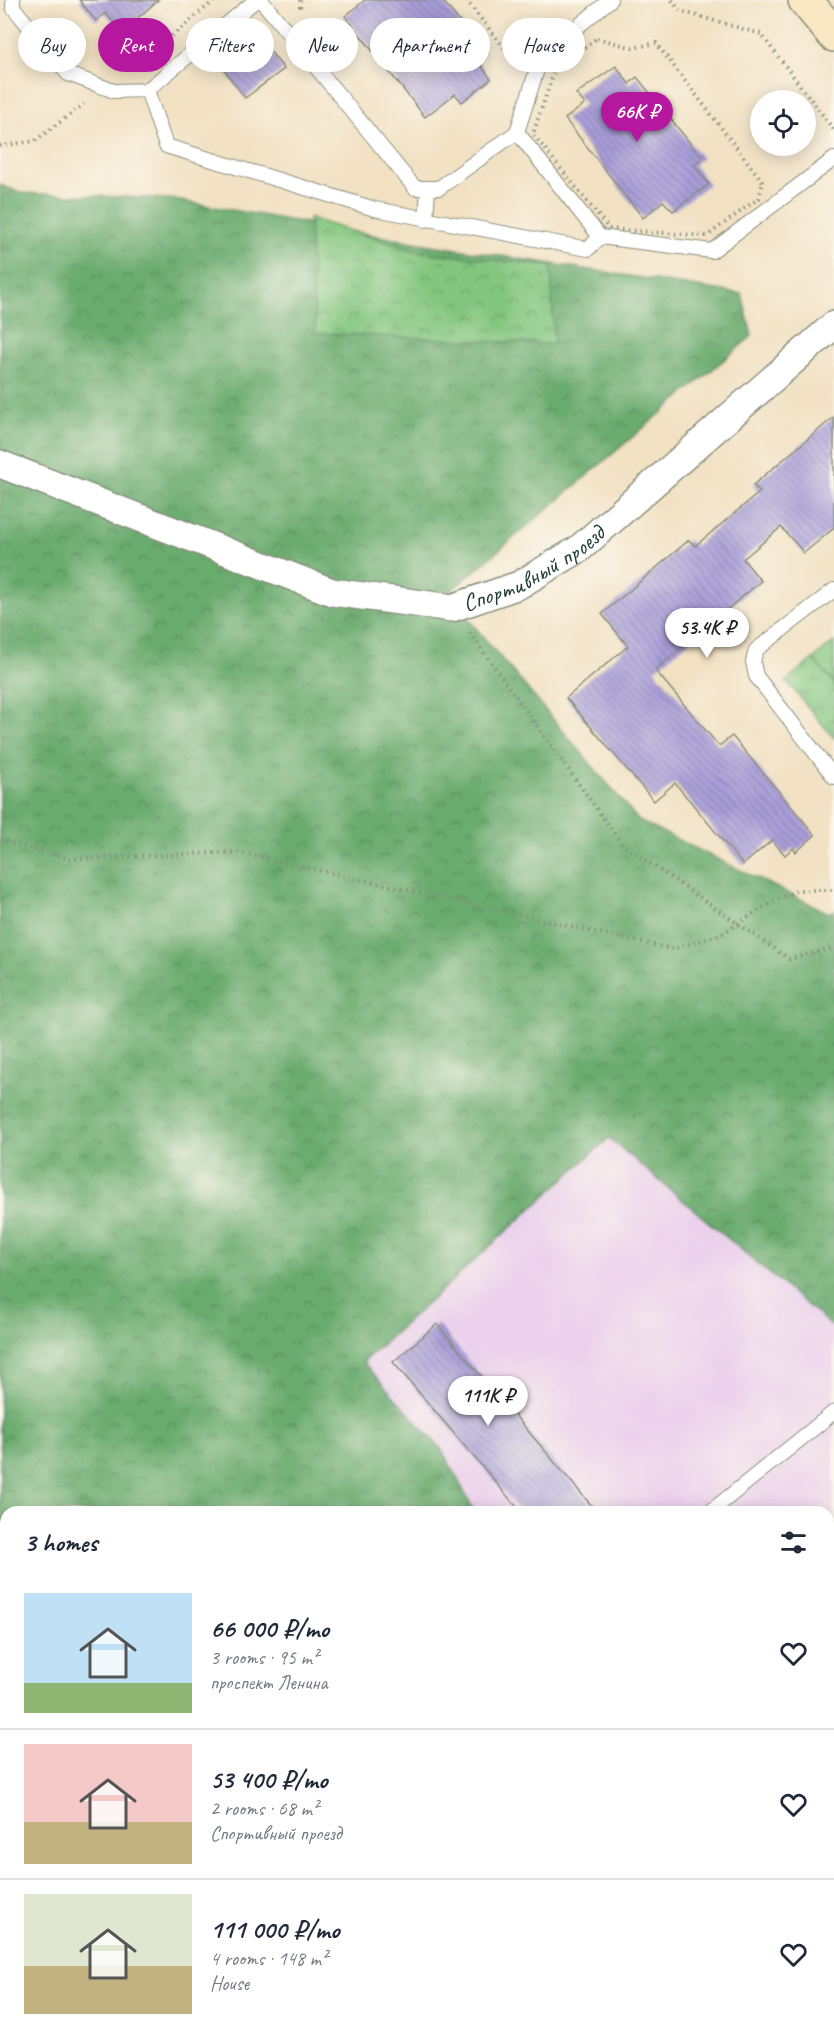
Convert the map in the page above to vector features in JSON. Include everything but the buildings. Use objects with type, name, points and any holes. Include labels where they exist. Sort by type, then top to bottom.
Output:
[{"type":"main road","points":[[805,0],[834,35]]},
{"type":"street","name":"Спортивный проезд","points":[[0,464],[332,592],[452,608],[519,585],[579,549],[834,325]]},
{"type":"lane","points":[[13,0],[13,7],[68,74],[114,91],[147,90],[256,0]]},
{"type":"lane","points":[[261,0],[415,188],[439,188],[517,132],[541,57],[610,0]]},
{"type":"lane","points":[[147,90],[166,146],[375,209],[426,220],[588,249],[600,237]]},
{"type":"lane","points":[[517,132],[600,237],[712,251],[834,159]]},
{"type":"lane","points":[[426,220],[428,188]]},
{"type":"lane","points":[[834,590],[756,650],[753,662],[756,676],[834,777]]},
{"type":"lane","points":[[717,1506],[834,1412]]},
{"type":"path","points":[[174,35],[215,0]]},
{"type":"path","points":[[466,0],[502,45]]},
{"type":"path","points":[[672,0],[680,11],[761,34],[834,130]]},
{"type":"path","points":[[597,38],[633,48],[656,43],[763,182],[759,198],[706,236],[609,229],[533,134],[555,69],[597,38]]},
{"type":"path","points":[[0,146],[35,141],[106,88]]},
{"type":"path","points":[[452,608],[622,844],[789,959],[834,948]]},
{"type":"path","points":[[0,840],[71,859],[237,852],[672,949],[722,934],[797,890],[834,890]]},
{"type":"shaded area","points":[[0,936],[834,1095],[834,1506],[0,1506]]},
{"type":"green space","points":[[0,185],[22,193],[170,199],[419,243],[742,294],[752,336],[447,594],[639,821],[829,913],[834,910],[834,1328],[609,1138],[363,1362],[442,1450],[472,1506],[0,1506]]},
{"type":"green space","points":[[309,218],[419,252],[551,266],[554,344],[316,333]]},
{"type":"green space","points":[[834,642],[834,683],[813,659]]},
{"type":"green space","points":[[813,659],[834,683],[834,738],[786,681]]}]
